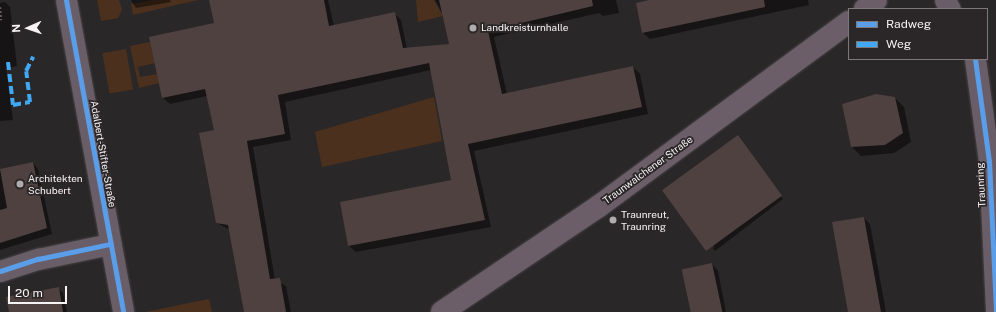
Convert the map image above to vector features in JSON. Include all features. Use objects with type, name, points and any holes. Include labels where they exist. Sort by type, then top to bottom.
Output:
[{"type":"main road","points":[[866,8],[876,0]]},
{"type":"main road","name":"Traunwalchener Straße","points":[[442,312],[599,206],[848,23]]},
{"type":"street","name":"Adalbert-Stifter-Straße","points":[[66,0],[123,312]]},
{"type":"street","name":"Traunring","points":[[975,60],[993,160],[996,312]]},
{"type":"street","points":[[0,271],[38,259],[110,244]]},
{"type":"path","points":[[0,7],[1,20]]},
{"type":"shaded area","points":[[97,0],[119,0],[122,10],[118,18],[101,21]]},
{"type":"shaded area","points":[[152,0],[198,0],[133,15],[131,4]]},
{"type":"shaded area","points":[[416,0],[434,0],[443,16],[418,22]]},
{"type":"shaded area","points":[[150,42],[155,63],[138,67],[140,77],[157,74],[159,83],[139,88],[130,46]]},
{"type":"shaded area","points":[[126,49],[133,89],[109,94],[102,53]]},
{"type":"shaded area","points":[[434,97],[442,141],[322,167],[315,132]]},
{"type":"shaded area","points":[[209,299],[212,312],[146,312],[184,304]]},
{"type":"building","points":[[209,0],[324,0],[329,26],[395,12],[403,48],[449,44],[439,0],[592,0],[593,6],[488,31],[502,94],[633,66],[642,107],[468,144],[485,220],[348,246],[340,202],[451,180],[429,63],[278,95],[285,134],[247,141],[270,279],[280,278],[286,312],[244,312],[228,225],[216,223],[199,133],[214,130],[205,89],[162,98],[149,37],[214,23]]},
{"type":"building","points":[[649,0],[764,0],[765,7],[642,33],[636,3]]},
{"type":"building","points":[[876,94],[895,97],[903,133],[885,145],[851,147],[842,104]]},
{"type":"building","points":[[738,135],[782,196],[706,251],[662,190]]},
{"type":"building","points":[[33,162],[47,228],[0,243],[0,210],[7,208],[0,169]]},
{"type":"building","points":[[864,217],[881,312],[848,312],[832,222]]},
{"type":"building","points":[[712,263],[722,312],[691,312],[682,269]]},
{"type":"building","points":[[59,287],[63,312],[9,312],[6,297]]},
{"type":"marked path","points":[[8,62],[13,105],[30,102],[26,71],[33,57]]},
{"type":"cycle path","points":[[66,0],[123,312]]},
{"type":"cycle path","points":[[975,60],[989,161],[996,312]]},
{"type":"cycle path","points":[[0,271],[38,259],[110,244]]},
{"type":"place","name":"Landkreisturnhalle","points":[[473,28]]},
{"type":"place","name":"Architekten Schubert","points":[[20,184]]},
{"type":"place","name":"Traunreut, Traunring","points":[[613,220]]}]
